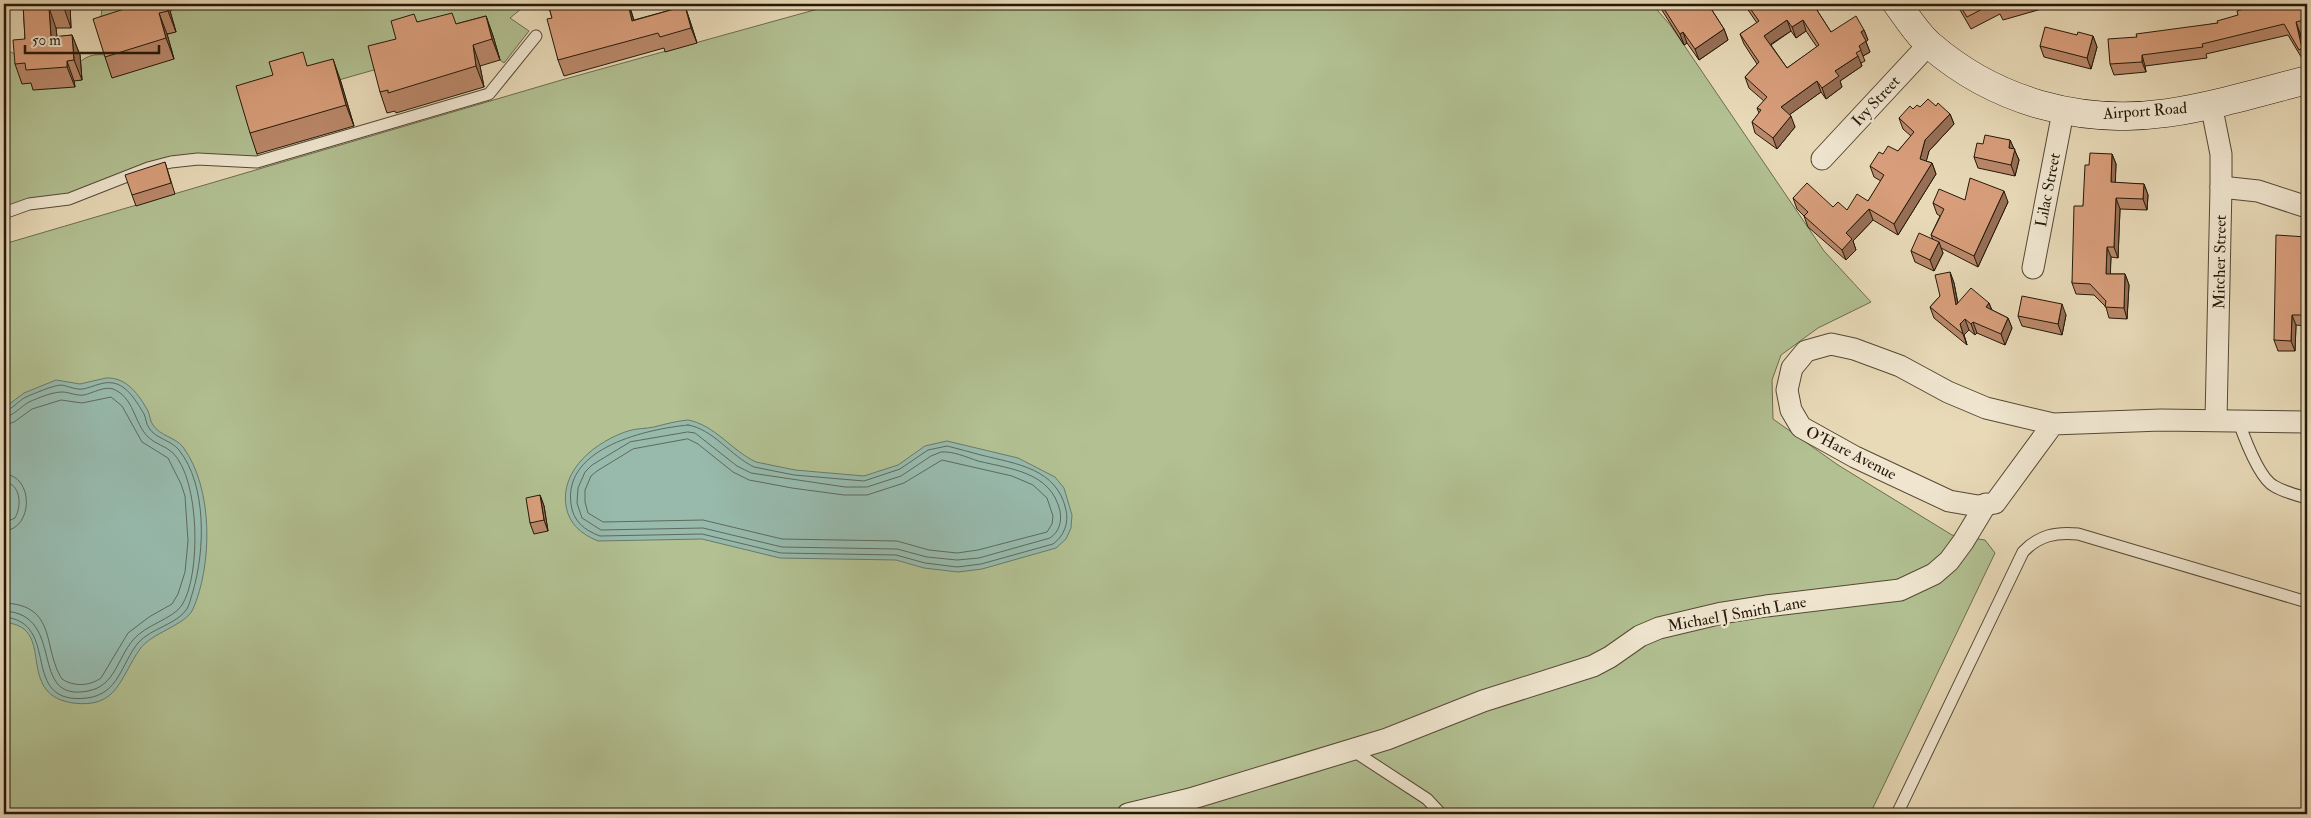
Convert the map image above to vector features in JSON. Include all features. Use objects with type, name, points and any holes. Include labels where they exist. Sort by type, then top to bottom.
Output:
[{"type":"street","name":"Airport Road","points":[[1897,4],[1929,44],[1964,70],[2000,90],[2032,104],[2063,112],[2113,117],[2167,113],[2307,80]]},
{"type":"street","name":"Ivy Street","points":[[1822,159],[1929,44]]},
{"type":"street","name":"Mitcher Street","points":[[2210,104],[2220,154],[2221,187],[2216,420]]},
{"type":"street","name":"Lilac Street","points":[[2033,268],[2063,112]]},
{"type":"street","points":[[2221,187],[2258,191],[2307,207]]},
{"type":"street","name":"O'Hare Avenue","points":[[1986,504],[1978,506],[1949,501],[1855,458],[1801,427],[1791,410],[1787,390],[1792,368],[1806,351],[1831,344],[1854,349],[1900,366],[1948,392],[1986,408],[2053,424],[2216,420],[2307,422]]},
{"type":"street","points":[[1986,504],[1995,503],[2053,424]]},
{"type":"street","name":"Michael J Smith Lane","points":[[1128,814],[1190,799],[1352,750],[1491,698],[1593,666],[1610,658],[1640,636],[1660,628],[1714,615],[1766,606],[1900,590],[1927,578],[1949,561],[1986,504]]},
{"type":"lane","points":[[4,213],[29,204],[69,199],[148,168],[171,162],[198,159],[257,162],[489,94],[536,36]]},
{"type":"lane","points":[[2238,420],[2246,443],[2266,479],[2272,486],[2307,498]]},
{"type":"lane","points":[[1897,814],[2023,552],[2032,542],[2061,532],[2078,534],[2307,602]]},
{"type":"lane","points":[[1352,750],[1427,799],[1441,814]]},
{"type":"green space","points":[[107,4],[117,4],[124,11],[101,17],[102,9]]},
{"type":"green space","points":[[175,4],[527,4],[510,18],[529,31],[504,63],[500,60],[493,36],[244,107],[258,157],[198,159],[122,178],[4,213],[4,51],[14,54],[18,58],[33,83],[81,80],[80,62],[89,56],[105,55],[175,32],[170,13]]},
{"type":"green space","points":[[836,4],[1652,4],[1671,26],[1824,251],[1871,302],[1818,328],[1781,355],[1772,380],[1773,419],[1838,465],[1952,535],[1985,540],[1995,553],[1870,814],[4,814],[4,244],[565,79]]},
{"type":"water","points":[[106,378],[120,380],[132,388],[148,411],[156,429],[180,444],[193,464],[205,505],[207,528],[204,571],[193,609],[189,615],[145,643],[116,689],[100,701],[88,704],[73,703],[58,699],[48,691],[38,671],[31,638],[21,627],[4,622],[4,515],[7,506],[4,480],[4,408],[24,393],[56,380],[80,384]]},
{"type":"water","points":[[688,420],[707,427],[739,452],[756,462],[795,470],[864,476],[898,465],[925,446],[947,441],[1018,458],[1055,477],[1064,488],[1072,515],[1071,528],[1066,539],[1056,548],[982,569],[958,572],[924,568],[896,560],[780,558],[702,539],[598,541],[577,528],[570,518],[566,506],[566,493],[569,480],[583,458],[604,442],[628,431]]},
{"type":"building","points":[[23,4],[64,4],[64,8],[49,8],[51,37],[72,35],[74,60],[67,61],[67,67],[26,70],[25,63],[15,64],[13,40],[25,39]]},
{"type":"building","points":[[140,4],[166,4],[168,11],[159,13],[166,38],[105,57],[93,19]]},
{"type":"building","points":[[548,4],[628,4],[632,21],[685,6],[691,28],[660,37],[658,33],[558,60],[547,19],[552,18]]},
{"type":"building","points":[[1661,4],[1708,4],[1724,29],[1695,49],[1683,32],[1680,34]]},
{"type":"building","points":[[1747,4],[1813,4],[1831,32],[1856,16],[1864,30],[1861,32],[1866,41],[1859,46],[1861,50],[1856,53],[1858,56],[1835,71],[1839,76],[1822,88],[1817,81],[1781,107],[1791,116],[1773,138],[1752,122],[1761,110],[1757,108],[1767,97],[1745,77],[1759,62],[1740,34],[1759,21]],"holes":[[[1787,20],[1792,27],[1803,20],[1819,45],[1787,68],[1764,36]]]},
{"type":"building","points":[[1959,4],[1992,4],[1967,17]]},
{"type":"building","points":[[1996,4],[2012,4],[1998,8]]},
{"type":"building","points":[[2260,4],[2307,4],[2307,19],[2296,22],[2302,48],[2299,50],[2284,24],[2202,44],[2203,47],[2142,55],[2142,62],[2110,64],[2108,39],[2137,37],[2136,34],[2218,23],[2217,21],[2238,15],[2237,11]]},
{"type":"building","points":[[452,13],[456,24],[486,16],[492,39],[473,45],[476,66],[388,93],[388,90],[380,92],[368,46],[396,39],[391,21],[414,14],[417,22]]},
{"type":"building","points":[[2045,27],[2077,35],[2078,32],[2093,36],[2087,58],[2040,46]]},
{"type":"building","points":[[303,52],[307,66],[333,59],[346,105],[250,133],[236,86],[273,75],[269,62]]},
{"type":"building","points":[[1928,99],[1936,106],[1938,103],[1950,114],[1925,140],[1920,159],[1932,163],[1894,224],[1869,209],[1846,233],[1852,239],[1842,250],[1804,216],[1808,212],[1793,198],[1807,183],[1833,207],[1838,202],[1847,210],[1857,194],[1868,201],[1884,175],[1870,166],[1879,152],[1883,154],[1888,146],[1898,151],[1914,132],[1899,118],[1910,106],[1913,109],[1917,105],[1920,107]]},
{"type":"building","points":[[1985,135],[2010,140],[2009,148],[2015,149],[2011,165],[1974,157],[1977,143],[1983,144]]},
{"type":"building","points":[[2090,153],[2112,154],[2111,182],[2144,184],[2143,199],[2116,198],[2114,247],[2107,247],[2106,274],[2125,274],[2124,308],[2105,307],[2106,301],[2090,284],[2072,283],[2074,206],[2083,206],[2085,165],[2089,165]]},
{"type":"building","points":[[165,162],[171,183],[132,195],[125,175]]},
{"type":"building","points":[[1970,178],[2004,191],[1974,256],[1931,235],[1944,209],[1933,203],[1939,189],[1965,200]]},
{"type":"building","points":[[1919,233],[1939,242],[1930,260],[1911,251]]},
{"type":"building","points":[[2276,235],[2307,237],[2307,315],[2292,315],[2291,341],[2274,340]]},
{"type":"building","points":[[1950,272],[1956,305],[1971,288],[1989,303],[1986,307],[2008,318],[2001,334],[1973,322],[1971,324],[1965,319],[1960,324],[1963,334],[1930,307],[1940,296],[1935,275]]},
{"type":"building","points":[[2022,296],[2062,304],[2058,324],[2018,316]]},
{"type":"building","points":[[540,495],[544,520],[530,523],[526,498]]}]
